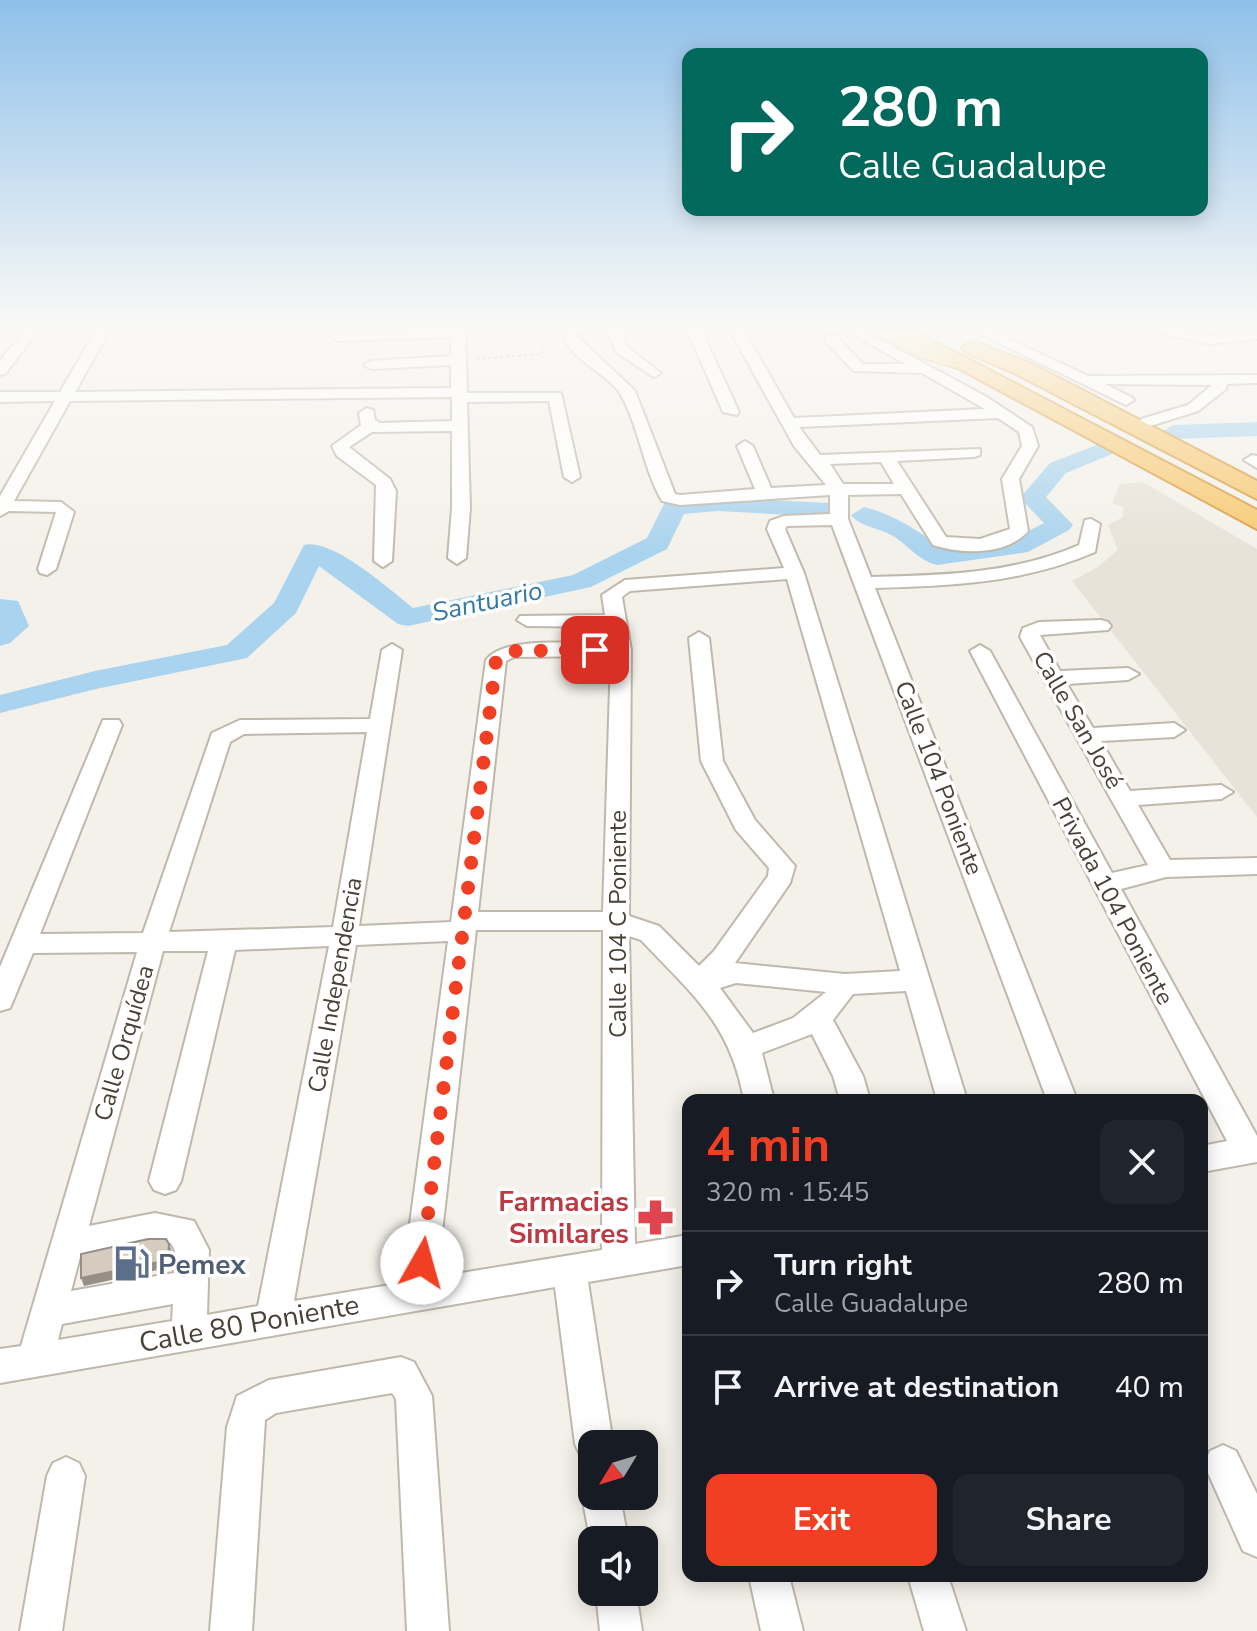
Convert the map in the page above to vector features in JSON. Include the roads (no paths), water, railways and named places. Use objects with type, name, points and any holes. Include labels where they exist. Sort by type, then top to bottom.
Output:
[{"type":"highway","points":[[1032,401],[1257,521]]},
{"type":"highway","points":[[1048,401],[1257,511]]},
{"type":"highway","points":[[1067,401],[1257,501]]},
{"type":"highway","points":[[1085,401],[1257,491]]},
{"type":"street","points":[[1,508],[62,401]]},
{"type":"street","points":[[368,401],[367,422],[374,427]]},
{"type":"street","points":[[457,558],[460,401]]},
{"type":"street","points":[[557,401],[572,477]]},
{"type":"street","points":[[631,401],[668,497],[680,500],[765,493],[906,489]]},
{"type":"street","points":[[726,401],[731,412]]},
{"type":"street","points":[[776,401],[802,446],[839,491]]},
{"type":"street","points":[[886,457],[934,537],[945,544],[1008,540],[1019,531],[1009,494],[1010,481],[1030,439],[1026,430],[981,401]]},
{"type":"street","points":[[1147,422],[1193,408],[1202,401]]},
{"type":"street","points":[[788,423],[1001,413]]},
{"type":"street","points":[[383,561],[387,491],[384,483],[343,453],[340,446],[345,439],[374,427],[461,426]]},
{"type":"street","points":[[745,446],[765,493]]},
{"type":"street","points":[[816,460],[974,452]]},
{"type":"street","name":"Calle 104 Poniente","points":[[839,491],[839,519],[1060,1094]]},
{"type":"street","points":[[1,508],[61,507],[65,512],[47,569]]},
{"type":"street","points":[[839,519],[776,525],[795,573],[913,980],[950,1094]]},
{"type":"street","points":[[864,583],[971,579],[1066,559],[1088,548],[1091,524]]},
{"type":"street","name":"Calle 104 C Poniente","points":[[619,1261],[616,921],[621,650],[612,595],[615,590],[625,586],[795,573]]},
{"type":"street","points":[[527,620],[617,621]]},
{"type":"street","name":"Calle San José","points":[[1101,626],[1030,632],[1163,869]]},
{"type":"street","points":[[698,984],[724,958],[781,877],[782,866],[745,824],[712,761],[699,638]]},
{"type":"street","name":"Calle Independencia","points":[[273,1320],[345,934],[392,650]]},
{"type":"street","points":[[418,1293],[496,660],[502,654],[621,650]]},
{"type":"street","name":"Privada 104 Poniente","points":[[980,651],[1103,883],[1252,1150]]},
{"type":"street","points":[[1054,678],[1128,674]]},
{"type":"street","points":[[0,1001],[111,725]]},
{"type":"street","name":"Calle Orquídea","points":[[17,1364],[48,1311],[153,941],[220,738],[240,727],[381,725]]},
{"type":"street","points":[[1086,735],[1174,730]]},
{"type":"street","points":[[1123,799],[1221,792]]},
{"type":"street","points":[[1103,883],[1142,878],[1163,869],[1257,866]]},
{"type":"street","points":[[23,944],[224,941],[464,926],[616,921],[650,933],[726,1014],[746,1047],[758,1094]]},
{"type":"street","points":[[165,1181],[224,941]]},
{"type":"street","points":[[698,984],[736,973],[845,984],[913,980]]},
{"type":"street","points":[[746,1047],[819,1019],[835,1006],[845,984]]},
{"type":"street","points":[[819,1019],[848,1076],[853,1094]]},
{"type":"street","points":[[1208,1158],[1252,1150]]},
{"type":"street","points":[[66,1246],[171,1227],[182,1231],[192,1250],[189,1334]]},
{"type":"street","name":"Calle 80 Poniente","points":[[17,1364],[418,1293],[619,1261],[682,1255]]},
{"type":"street","points":[[570,1271],[592,1430]]},
{"type":"street","points":[[48,1311],[191,1285]]},
{"type":"street","points":[[231,1631],[245,1427],[250,1409],[269,1397],[401,1374],[414,1396],[428,1631]]},
{"type":"street","points":[[1223,1464],[1257,1537]]},
{"type":"street","points":[[41,1631],[66,1476]]},
{"type":"street","points":[[770,1582],[782,1631]]},
{"type":"street","points":[[930,1582],[945,1631]]},
{"type":"street","points":[[618,1606],[621,1631]]},
{"type":"waterway","name":"Santuario","points":[[1173,432],[1257,429]]},
{"type":"waterway","name":"Santuario","points":[[864,515],[900,529],[937,557],[1019,546],[1060,525],[1032,498],[1058,468],[1104,449]]},
{"type":"waterway","name":"Santuario","points":[[0,704],[95,680],[237,652],[286,607],[313,551],[354,576],[408,618],[581,581],[658,543],[674,507],[718,504],[828,510]]},
{"type":"waterway","name":"Santuario","points":[[0,607],[8,607],[15,626],[0,637]]},
{"type":"place","name":"Farmacias Similares","points":[[655,1217]]},
{"type":"place","name":"Pemex","points":[[132,1264]]}]
